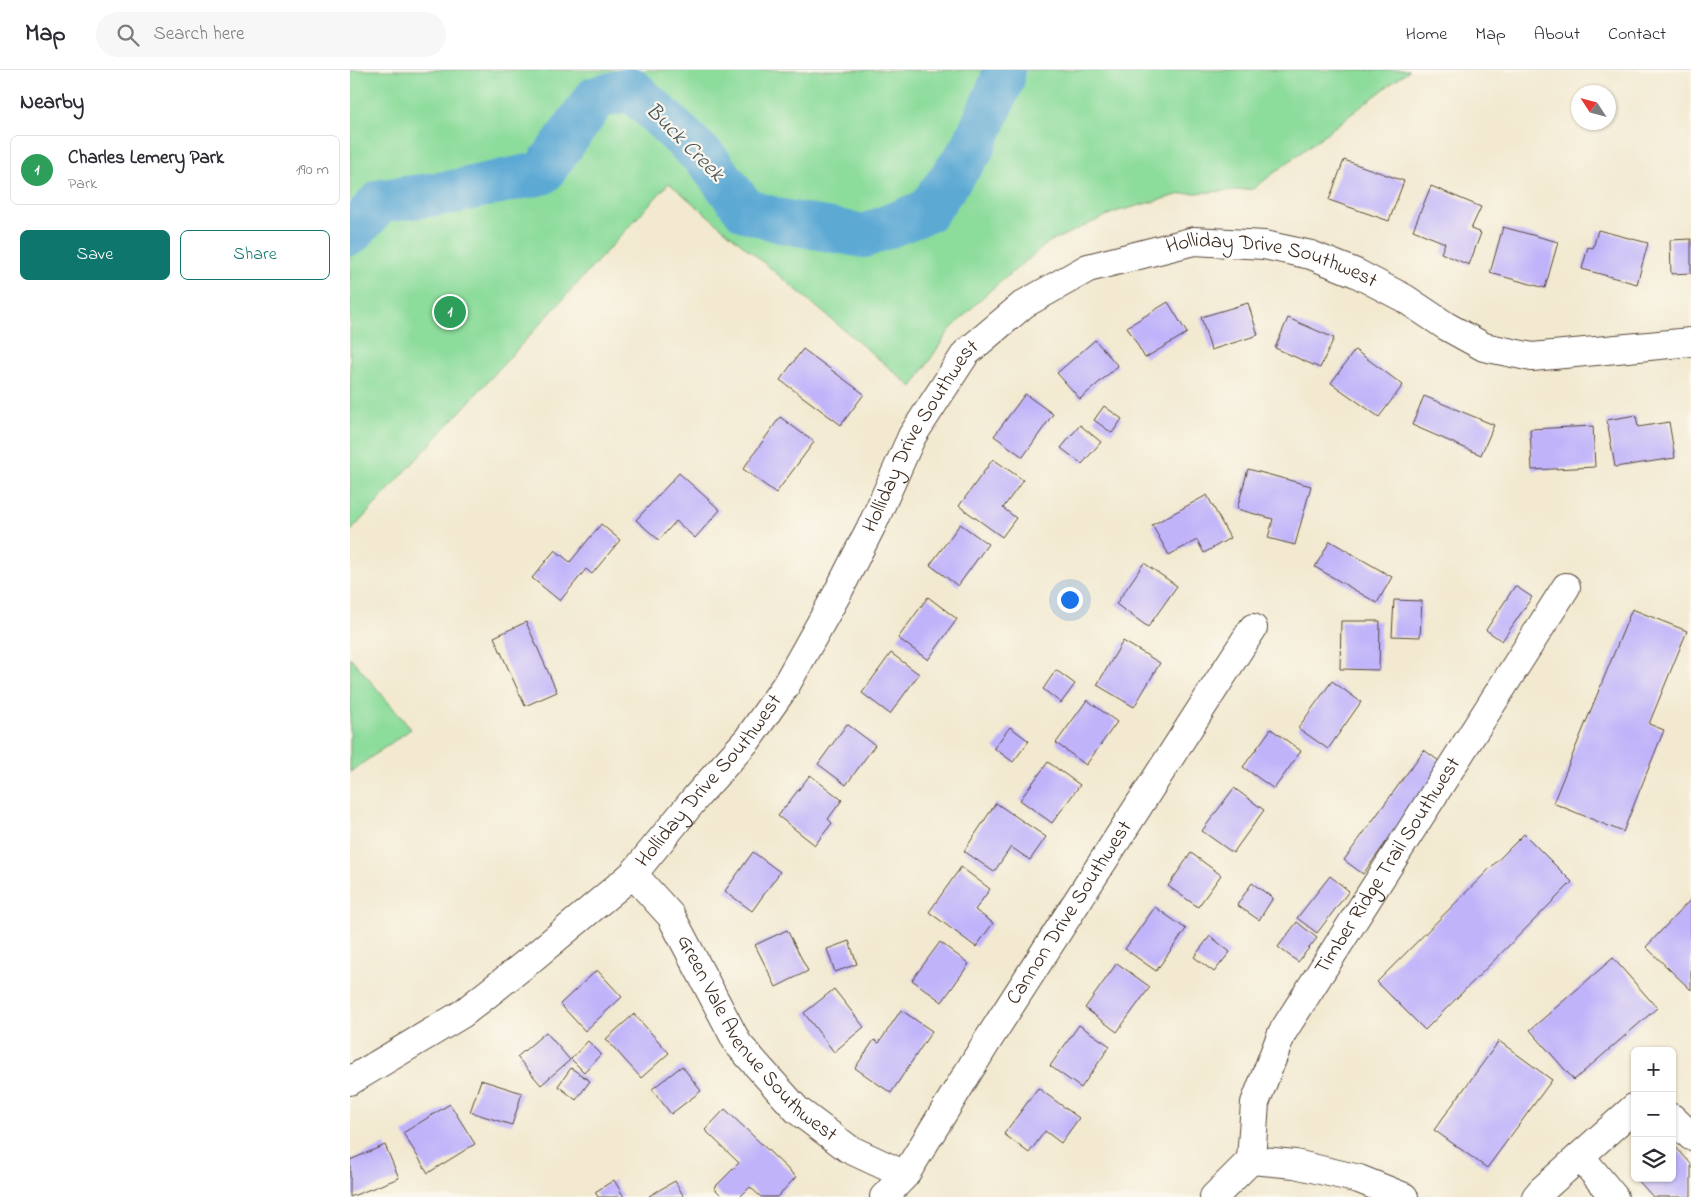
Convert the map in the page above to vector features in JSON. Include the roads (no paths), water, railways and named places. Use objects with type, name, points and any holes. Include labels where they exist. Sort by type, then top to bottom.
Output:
[{"type":"street","name":"Holliday Drive Southwest","points":[[350,1081],[462,1014],[633,874],[748,738],[786,685],[841,586],[874,521],[912,436],[966,353],[1024,304],[1088,268],[1194,241],[1264,245],[1312,255],[1356,272],[1404,298],[1446,326],[1484,347],[1532,357],[1691,342]]},
{"type":"street","name":"Timber Ridge Trail Southwest","points":[[1251,1160],[1255,1103],[1282,1033],[1566,587]]},
{"type":"street","name":"Cannon Drive Southwest","points":[[884,1197],[905,1175],[988,1040],[1253,628]]},
{"type":"street","name":"Green Vale Avenue Southwest","points":[[633,874],[671,916],[738,1044],[797,1110],[849,1149],[905,1175]]},
{"type":"street","points":[[1536,1197],[1631,1111]]},
{"type":"street","points":[[1676,1122],[1691,1136]]},
{"type":"street","points":[[1580,1156],[1614,1197]]},
{"type":"street","points":[[1214,1197],[1251,1160],[1295,1164],[1359,1179],[1404,1197]]},
{"type":"waterway","name":"Buck Creek","points":[[350,234],[381,201],[453,192],[542,173],[596,98],[631,89],[707,160],[745,210],[781,221],[864,236],[927,211],[972,149],[1003,79],[1003,70]]},
{"type":"place","name":"Charles Lemery Park","points":[[450,312]]}]
